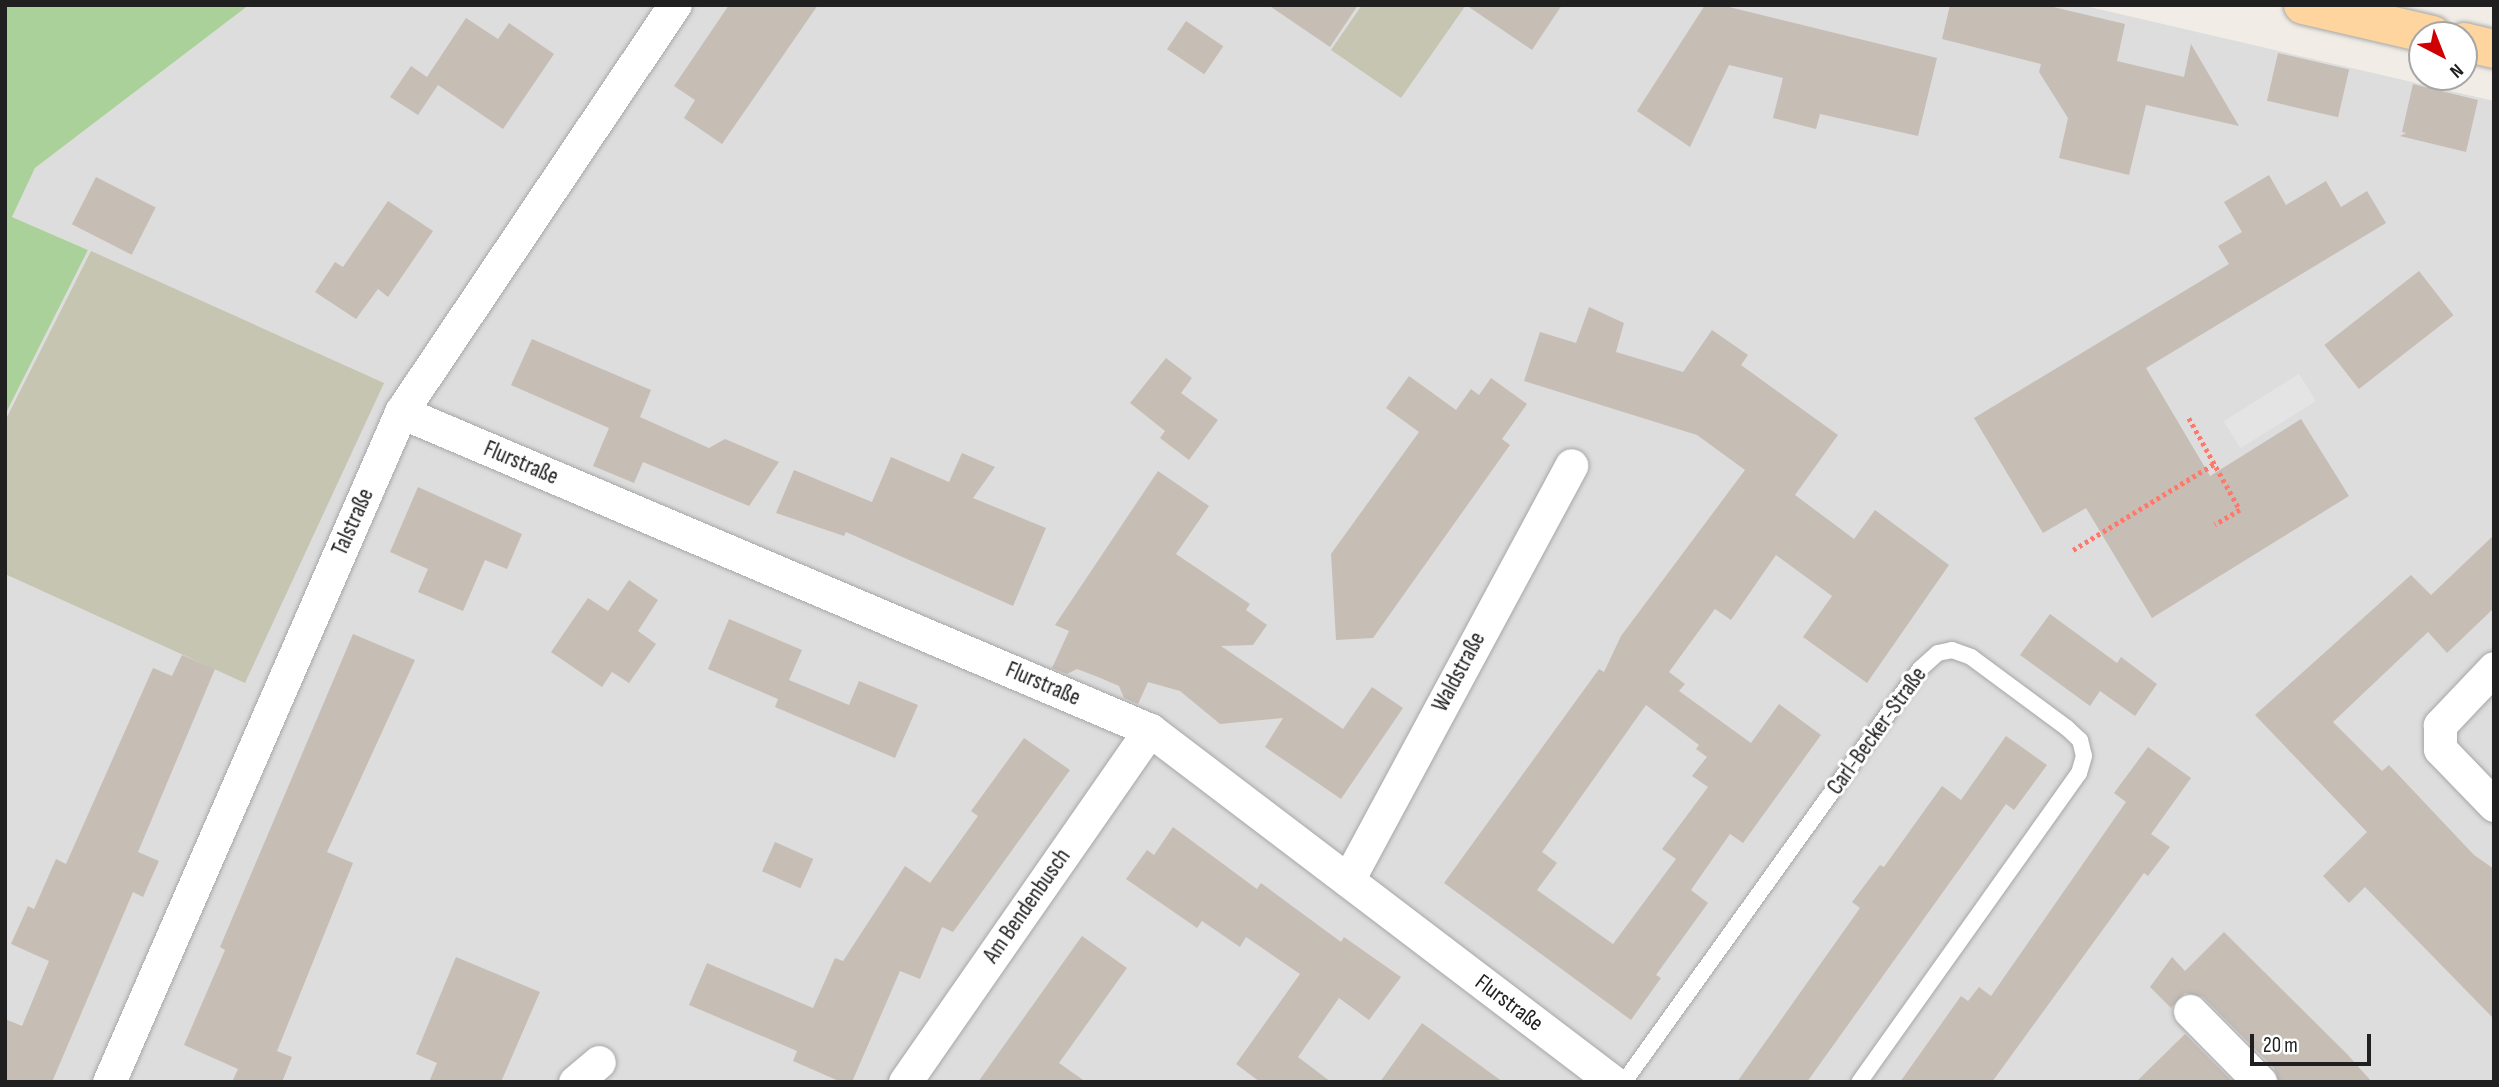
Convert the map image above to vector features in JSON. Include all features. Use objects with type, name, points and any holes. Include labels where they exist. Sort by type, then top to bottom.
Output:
[{"type":"main road","points":[[2303,5],[2408,29]]},
{"type":"street","name":"Talstraße","points":[[109,1082],[401,412],[676,5]]},
{"type":"street","name":"Flurstraße","points":[[401,412],[1150,730],[1613,1082]]},
{"type":"street","name":"Waldstraße","points":[[1348,880],[1571,465]]},
{"type":"street","points":[[2494,668],[2440,725],[2440,749],[2494,805]]},
{"type":"street","name":"Am Bendenbusch","points":[[905,1082],[1150,730]]},
{"type":"street","points":[[2190,1011],[2260,1082]]},
{"type":"lane","name":"Carl-Becker-Straße","points":[[1624,1082],[1920,669],[1938,653],[1952,650],[1972,657],[2067,728],[2080,740],[2084,756],[2078,773],[1859,1082]]},
{"type":"path","points":[[2189,418],[2240,510],[2215,525]]},
{"type":"path","points":[[2073,550],[2214,464]]},
{"type":"shaded area","points":[[249,5],[2081,5],[2408,81],[2408,91],[2451,91],[2494,101],[2494,1082],[5,1082],[5,415],[88,250],[12,217],[35,168]]},
{"type":"shaded area","points":[[1362,5],[1466,5],[1401,98],[1331,50]]},
{"type":"shaded area","points":[[91,251],[384,383],[245,683],[5,574],[5,421]]},
{"type":"shaded area","points":[[2299,374],[2316,401],[2240,448],[2224,421]]},
{"type":"green space","points":[[5,5],[249,5],[35,168],[12,217],[88,250],[5,415]]},
{"type":"building","points":[[729,5],[818,5],[722,144],[684,118],[695,100],[674,86]]},
{"type":"building","points":[[1268,5],[1358,5],[1330,47]]},
{"type":"building","points":[[1466,5],[1562,5],[1532,50]]},
{"type":"building","points":[[1705,5],[1721,5],[1937,58],[1918,136],[1820,114],[1816,129],[1773,118],[1783,78],[1729,65],[1690,147],[1637,111]]},
{"type":"building","points":[[1950,5],[2045,5],[2125,24],[2117,61],[2184,77],[2191,44],[2239,126],[2146,105],[2129,175],[2059,158],[2068,118],[2039,72],[2041,64],[1942,39]]},
{"type":"building","points":[[466,18],[498,39],[509,23],[554,54],[503,129],[438,85],[418,115],[390,97],[411,66],[427,77]]},
{"type":"building","points":[[1186,21],[1223,46],[1204,74],[1167,49]]},
{"type":"building","points":[[2278,53],[2349,69],[2338,117],[2267,101]]},
{"type":"building","points":[[2411,91],[2441,91],[2478,100],[2466,152],[2400,136],[2406,133],[2402,132]]},
{"type":"building","points":[[2269,175],[2286,205],[2326,181],[2341,207],[2367,191],[2386,223],[2146,368],[2210,476],[2301,419],[2349,496],[2152,618],[2086,508],[2043,533],[1974,418],[2229,264],[2218,246],[2242,232],[2224,202]]},
{"type":"building","points":[[96,177],[156,207],[132,255],[72,224]]},
{"type":"building","points":[[388,201],[433,231],[388,297],[378,289],[356,319],[315,292],[335,262],[343,267]]},
{"type":"building","points":[[2419,271],[2453,315],[2359,389],[2324,345]]},
{"type":"building","points":[[1589,307],[1624,323],[1616,352],[1683,372],[1712,330],[1748,355],[1741,365],[1838,435],[1795,495],[1854,539],[1875,510],[1949,565],[1867,683],[1803,637],[1832,596],[1776,555],[1731,620],[1715,609],[1669,672],[1685,684],[1679,691],[1751,743],[1779,704],[1821,735],[1743,843],[1730,834],[1691,890],[1708,903],[1656,975],[1661,978],[1631,1020],[1444,883],[1599,669],[1604,672],[1621,636],[1745,470],[1697,435],[1524,381],[1540,332],[1576,343]],"holes":[[[1646,705],[1699,745],[1696,749],[1707,757],[1692,776],[1708,787],[1662,849],[1676,859],[1613,944],[1537,890],[1557,863],[1542,852]]]},
{"type":"building","points":[[532,339],[651,390],[640,417],[709,448],[725,439],[779,462],[749,506],[643,462],[634,483],[593,466],[609,428],[511,385]]},
{"type":"building","points":[[1166,358],[1192,378],[1181,393],[1218,420],[1189,460],[1160,438],[1165,431],[1130,403]]},
{"type":"building","points":[[1409,376],[1456,410],[1471,389],[1479,395],[1491,378],[1527,404],[1502,439],[1510,445],[1373,638],[1336,640],[1331,554],[1419,432],[1386,408]]},
{"type":"building","points":[[962,453],[995,467],[973,498],[1046,528],[1013,606],[846,532],[844,536],[776,513],[794,470],[872,502],[891,457],[949,482]]},
{"type":"building","points":[[1158,471],[1209,506],[1176,554],[1250,604],[1246,610],[1267,625],[1253,645],[1221,646],[1343,729],[1372,687],[1403,708],[1341,799],[1265,747],[1283,718],[1220,724],[1180,691],[1148,682],[1138,704],[1124,698],[1119,686],[1098,677],[1077,669],[1067,674],[1052,668],[1069,631],[1055,625]]},
{"type":"building","points":[[418,487],[522,534],[507,569],[485,560],[463,611],[418,592],[428,569],[390,552]]},
{"type":"building","points":[[2494,535],[2494,608],[2447,653],[2428,632],[2333,722],[2382,771],[2389,765],[2474,855],[2494,869],[2494,1019],[2365,887],[2349,903],[2323,876],[2367,832],[2255,715],[2411,575],[2431,595]]},
{"type":"building","points":[[629,580],[658,600],[638,631],[656,644],[629,683],[612,672],[602,687],[551,652],[588,598],[608,611]]},
{"type":"building","points":[[2050,614],[2117,663],[2121,657],[2157,684],[2135,716],[2100,691],[2090,706],[2020,655]]},
{"type":"building","points":[[729,619],[802,650],[789,680],[849,705],[859,681],[918,705],[895,758],[775,707],[778,699],[708,669]]},
{"type":"building","points":[[353,634],[415,660],[327,852],[353,863],[277,1051],[292,1057],[282,1082],[232,1082],[238,1069],[184,1045],[225,950],[220,947]]},
{"type":"building","points":[[182,655],[215,669],[138,852],[159,861],[143,897],[133,892],[52,1082],[5,1082],[5,1019],[22,1026],[49,961],[11,944],[28,906],[34,909],[56,859],[66,864],[153,668],[172,676]]},
{"type":"building","points":[[2006,736],[2047,765],[2014,810],[2006,804],[1807,1082],[1737,1082],[1860,908],[1852,902],[1880,865],[1884,867],[1942,786],[1961,800]]},
{"type":"building","points":[[1024,738],[1070,770],[953,932],[942,927],[920,979],[900,971],[852,1082],[841,1082],[793,1061],[797,1051],[689,1005],[707,963],[813,1008],[835,958],[843,961],[905,866],[930,883],[978,816],[971,811]]},
{"type":"building","points":[[2148,747],[2191,778],[2151,834],[2170,847],[2148,876],[2144,873],[1992,1082],[1900,1082],[1961,996],[1968,1001],[1979,987],[1991,996],[2126,802],[2114,793]]},
{"type":"building","points":[[1173,827],[1257,889],[1261,883],[1341,942],[1344,937],[1401,977],[1369,1020],[1339,998],[1298,1057],[1331,1082],[1260,1082],[1236,1064],[1300,974],[1246,937],[1240,947],[1202,921],[1197,928],[1126,879],[1147,850],[1154,855]]},
{"type":"building","points":[[775,842],[813,859],[800,888],[762,871]]},
{"type":"building","points":[[2224,932],[2372,1082],[2279,1082],[2274,1068],[2203,997],[2185,993],[2171,1008],[2150,987],[2172,957],[2185,971]]},
{"type":"building","points":[[1082,936],[1127,968],[1059,1063],[1086,1082],[978,1082]]},
{"type":"building","points":[[456,957],[540,992],[501,1082],[429,1082],[437,1063],[416,1054]]},
{"type":"building","points":[[1422,1023],[1503,1082],[1380,1082]]},
{"type":"building","points":[[2185,1034],[2233,1082],[2136,1082]]}]
